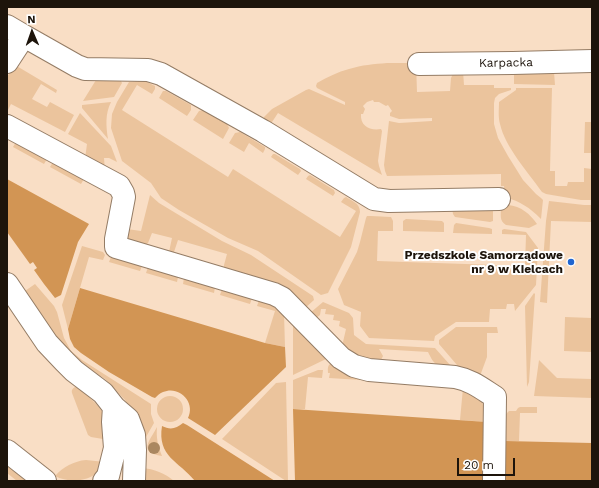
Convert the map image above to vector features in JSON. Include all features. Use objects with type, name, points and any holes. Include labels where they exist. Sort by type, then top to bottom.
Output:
[{"type":"street","points":[[7,62],[15,31],[84,69],[148,70],[161,74],[263,131],[374,199],[389,201],[499,198]]},
{"type":"street","name":"Karpacka","points":[[419,64],[592,61]]},
{"type":"street","points":[[7,126],[119,186],[124,197],[116,239],[116,247],[274,294],[282,298],[341,358],[354,366],[369,370],[455,377],[473,383],[495,397],[494,481]]},
{"type":"street","points":[[7,284],[47,343],[64,362],[103,393],[114,407],[128,419],[134,435],[134,481]]},
{"type":"street","points":[[104,481],[108,476],[115,448],[113,422],[114,407]]},
{"type":"street","points":[[7,451],[45,481]]},
{"type":"shaded area","points":[[387,63],[416,63],[417,92],[450,91],[451,78],[453,74],[463,71],[464,85],[494,85],[494,88],[511,88],[511,90],[499,94],[495,98],[494,124],[498,138],[523,180],[543,200],[541,219],[524,205],[505,197],[504,186],[501,186],[501,174],[387,176],[384,165],[389,121],[399,123],[432,121],[432,118],[399,119],[390,116],[392,111],[388,105],[386,106],[379,102],[374,102],[373,100],[367,102],[363,106],[365,109],[363,114],[361,114],[361,118],[364,125],[373,129],[381,129],[382,131],[378,161],[382,175],[278,113],[270,125],[264,121],[264,117],[272,109],[309,89],[345,105],[345,102],[317,88],[317,83],[349,69]]},
{"type":"shaded area","points":[[15,65],[57,90],[56,93],[41,84],[32,99],[47,107],[50,102],[74,115],[65,132],[11,104],[7,112],[7,77]]},
{"type":"shaded area","points":[[514,72],[554,72],[555,85],[514,84]]},
{"type":"shaded area","points":[[96,80],[121,81],[122,83],[114,97],[83,101]]},
{"type":"shaded area","points":[[145,81],[155,86],[155,89],[152,94],[137,85],[122,110],[228,177],[233,169],[340,237],[356,211],[341,202],[346,197],[359,206],[360,212],[351,247],[328,293],[321,295],[258,251],[228,238],[179,210],[161,198],[151,183],[122,161],[111,128],[112,114],[117,102],[129,82]]},
{"type":"shaded area","points":[[516,88],[552,88],[550,171],[555,171],[555,186],[567,186],[568,182],[584,182],[584,168],[592,169],[592,200],[581,200],[542,192],[518,159],[507,142],[499,121],[499,102],[516,90]]},
{"type":"shaded area","points":[[163,91],[166,91],[191,105],[191,110],[187,116],[159,98]]},
{"type":"shaded area","points":[[111,102],[106,120],[108,139],[82,108],[82,105]]},
{"type":"shaded area","points":[[203,110],[227,124],[229,128],[223,139],[193,120],[199,111]]},
{"type":"shaded area","points":[[80,113],[111,146],[117,162],[109,158],[104,158],[105,171],[85,159],[87,144],[68,134]]},
{"type":"shaded area","points":[[591,115],[592,153],[584,153],[585,122],[591,122]]},
{"type":"shaded area","points":[[240,132],[265,147],[263,153],[249,143],[244,152],[229,143],[235,133]]},
{"type":"shaded area","points":[[16,142],[47,159],[44,164],[13,147]]},
{"type":"shaded area","points":[[273,154],[301,171],[298,175],[271,157]]},
{"type":"shaded area","points":[[53,162],[84,179],[81,184],[50,167]]},
{"type":"shaded area","points":[[310,175],[334,190],[335,193],[333,196],[306,179]]},
{"type":"shaded area","points":[[7,179],[89,224],[78,242],[61,295],[55,298],[34,270],[37,268],[33,262],[30,264],[7,232]]},
{"type":"shaded area","points":[[150,195],[159,203],[222,241],[251,255],[313,296],[314,300],[304,309],[224,268],[227,254],[178,240],[174,252],[169,252],[172,238],[152,233],[148,243],[145,245],[127,239],[127,229],[141,231]]},
{"type":"shaded area","points":[[549,201],[592,205],[592,222],[551,221],[547,303],[540,302],[546,221]]},
{"type":"shaded area","points":[[508,205],[525,211],[537,224],[529,228],[506,225],[501,219],[501,207]]},
{"type":"shaded area","points":[[493,207],[493,221],[490,222],[455,217],[452,208]]},
{"type":"shaded area","points":[[367,216],[391,217],[393,221],[393,231],[378,231],[377,261],[525,266],[526,235],[502,234],[502,230],[526,232],[538,248],[536,285],[515,311],[514,304],[507,304],[506,309],[490,309],[489,322],[456,322],[435,336],[434,341],[369,338],[360,326],[361,312],[344,305],[338,289],[357,252]]},
{"type":"shaded area","points":[[406,219],[442,221],[444,223],[444,232],[403,231],[403,221]]},
{"type":"shaded area","points":[[456,223],[489,228],[492,229],[492,234],[453,233],[454,225]]},
{"type":"shaded area","points":[[82,246],[103,252],[105,255],[103,260],[89,257],[68,329],[62,305]]},
{"type":"shaded area","points":[[111,257],[142,266],[140,271],[109,262]]},
{"type":"shaded area","points":[[148,267],[178,277],[177,282],[146,273]]},
{"type":"shaded area","points":[[184,278],[215,287],[214,293],[183,284]]},
{"type":"shaded area","points":[[35,284],[54,306],[64,338],[71,351],[82,360],[151,404],[151,414],[154,423],[142,444],[129,407],[125,400],[105,379],[80,363],[63,346],[43,321],[25,291]]},
{"type":"shaded area","points":[[80,288],[265,343],[285,347],[286,367],[215,435],[188,418],[190,406],[188,401],[180,393],[169,390],[161,393],[155,398],[152,397],[109,372],[74,347],[70,339],[68,329]]},
{"type":"shaded area","points":[[222,289],[252,298],[250,304],[220,295]]},
{"type":"shaded area","points":[[534,293],[529,382],[527,387],[525,306]]},
{"type":"shaded area","points":[[259,300],[276,305],[284,313],[285,347],[265,343],[275,311],[257,306]]},
{"type":"shaded area","points":[[323,302],[349,313],[353,318],[354,335],[366,344],[435,348],[451,366],[436,364],[428,352],[379,349],[383,356],[381,360],[378,361],[360,358],[344,347],[343,342],[346,329],[339,326],[340,321],[333,320],[334,315],[325,314],[326,309],[321,309],[320,315],[316,318],[310,313]]},
{"type":"shaded area","points":[[565,317],[592,318],[592,352],[564,351]]},
{"type":"shaded area","points":[[293,325],[326,359],[293,375]]},
{"type":"shaded area","points":[[456,327],[497,327],[498,333],[487,333],[487,357],[480,376],[457,367],[457,365],[439,344],[439,340]]},
{"type":"shaded area","points":[[539,360],[557,378],[592,379],[592,398],[534,396]]},
{"type":"shaded area","points":[[331,363],[361,375],[361,380],[329,378],[330,373],[328,373],[328,368]]},
{"type":"shaded area","points":[[318,370],[323,370],[322,378],[308,377],[305,409],[293,409],[293,380]]},
{"type":"shaded area","points":[[286,382],[288,481],[222,439],[276,383]]},
{"type":"shaded area","points":[[76,386],[92,399],[104,415],[109,440],[91,437],[88,435],[72,393],[72,390]]},
{"type":"shaded area","points":[[463,388],[474,393],[481,401],[487,422],[460,420]]},
{"type":"shaded area","points":[[170,396],[179,400],[183,409],[179,418],[170,422],[161,418],[157,409],[161,400]]},
{"type":"shaded area","points":[[520,407],[537,407],[537,413],[520,413],[519,441],[505,441],[506,414],[509,411],[516,411]]},
{"type":"shaded area","points":[[293,409],[487,422],[486,481],[295,481]]},
{"type":"shaded area","points":[[183,423],[275,481],[195,481],[166,452],[161,436],[162,426],[173,428],[178,427]]},
{"type":"shaded area","points":[[157,427],[159,449],[162,456],[150,452],[148,449],[149,442]]},
{"type":"shaded area","points":[[505,441],[592,443],[592,481],[504,481]]},
{"type":"shaded area","points":[[86,460],[105,462],[98,472],[83,480],[66,480],[55,476],[69,465]]},
{"type":"shaded area","points":[[7,465],[25,479],[23,481],[17,481],[7,473]]},
{"type":"shaded area","points":[[142,468],[159,472],[174,481],[144,481]]},
{"type":"place","name":"Przedszkole Samorządowe nr 9 w Kielcach","points":[[571,262]]}]
